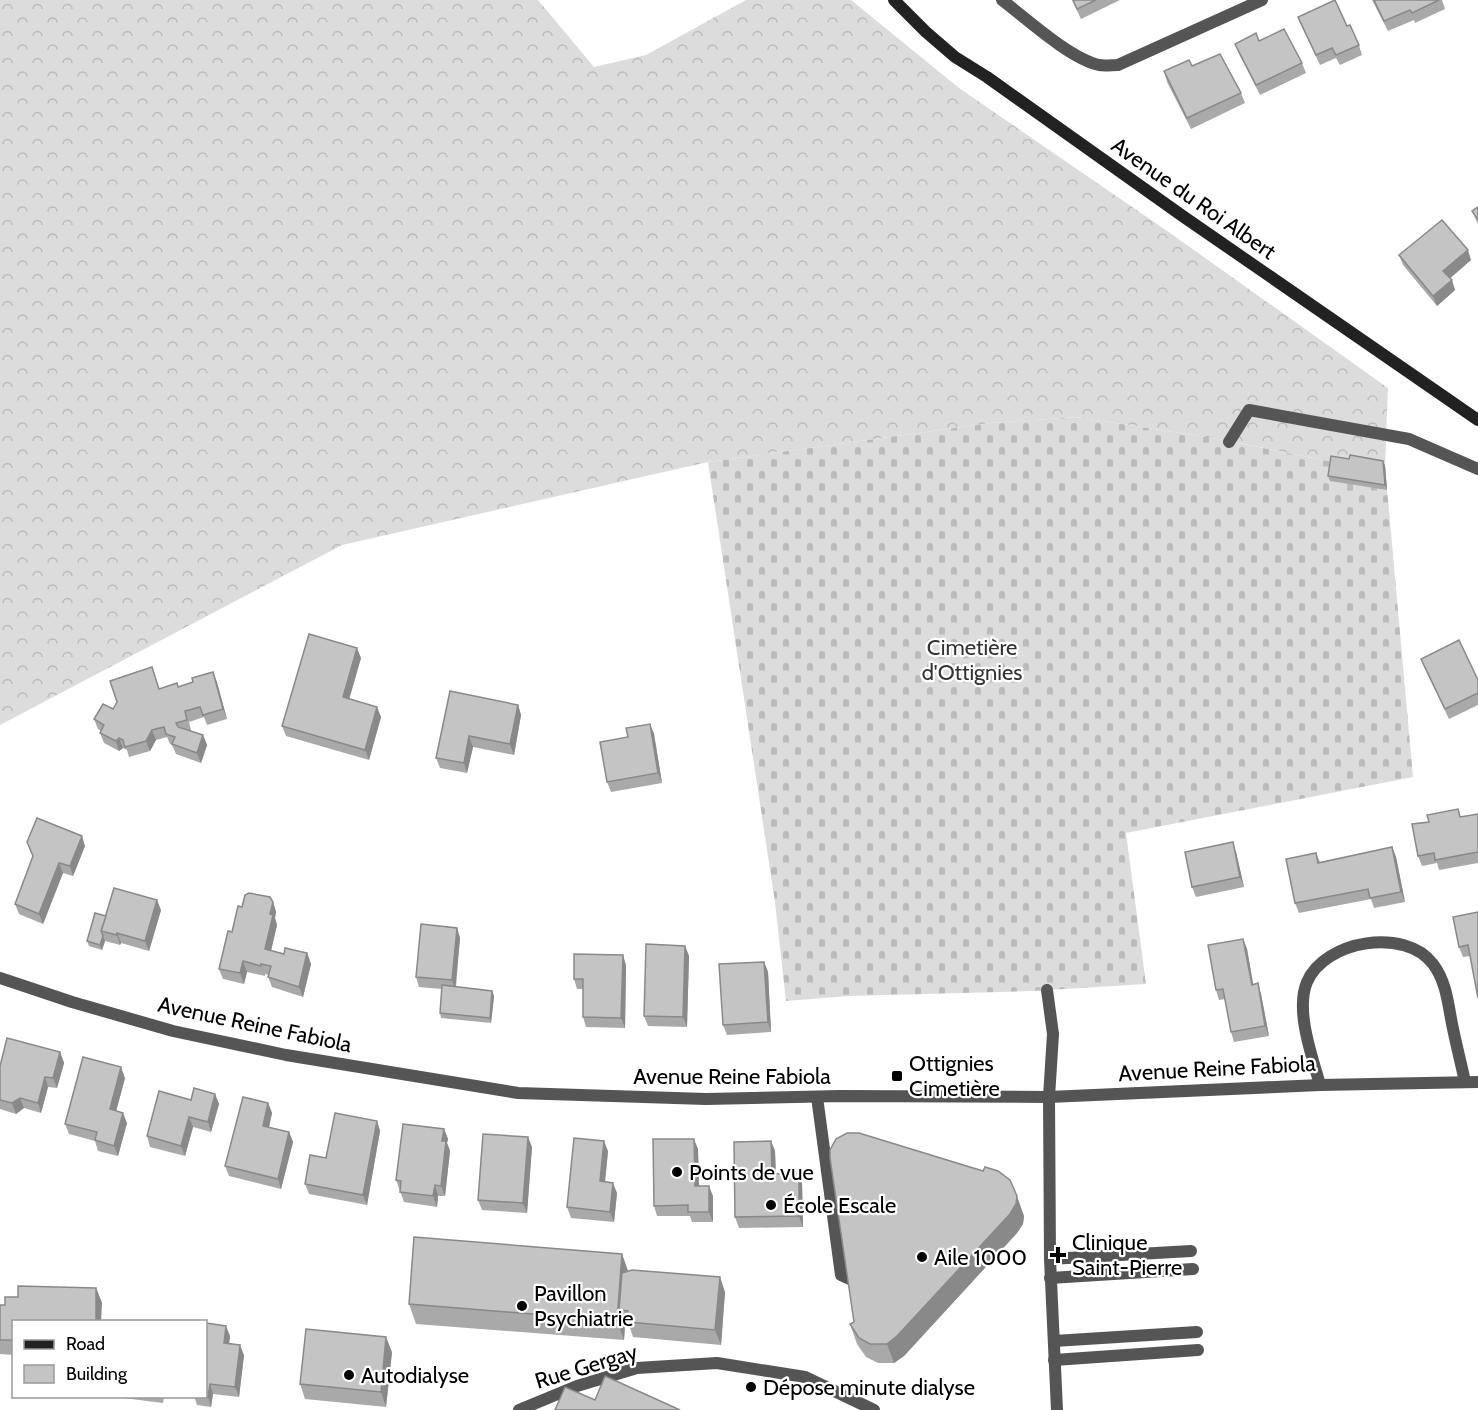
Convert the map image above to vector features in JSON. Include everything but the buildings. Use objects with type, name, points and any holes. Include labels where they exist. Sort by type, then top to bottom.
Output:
[{"type":"main road","name":"Avenue du Roi Albert","points":[[901,2],[926,32],[955,57],[987,77],[1184,217],[1478,420]]},
{"type":"street","points":[[1002,0],[1068,50],[1085,60],[1100,65],[1118,65],[1262,0]]},
{"type":"street","points":[[1229,442],[1249,410],[1409,439],[1478,469]]},
{"type":"street","points":[[1320,1085],[1302,1003],[1306,982],[1324,959],[1340,950],[1385,941],[1405,945],[1421,952],[1432,962],[1442,977],[1465,1082]]},
{"type":"street","name":"Avenue Reine Fabiola","points":[[0,978],[72,1002],[173,1031],[286,1055],[518,1094],[706,1100],[817,1097],[1048,1097],[1320,1085],[1478,1082]]},
{"type":"street","points":[[1047,990],[1053,1034],[1048,1097],[1050,1278],[1057,1410]]},
{"type":"street","points":[[817,1097],[841,1275],[852,1280]]},
{"type":"street","points":[[1050,1259],[1191,1251]]},
{"type":"street","points":[[1050,1278],[1193,1269]]},
{"type":"street","points":[[1054,1341],[1197,1332]]},
{"type":"street","points":[[1054,1360],[1198,1350]]},
{"type":"street","name":"Rue Gergay","points":[[519,1410],[577,1386],[637,1368],[717,1363],[805,1377],[874,1410]]},
{"type":"green space","points":[[0,0],[538,0],[594,67],[646,55],[746,0],[851,0],[959,88],[1170,233],[1388,388],[1385,466],[1352,461],[1333,462],[1213,438],[1076,417],[991,423],[708,462],[342,545],[0,725]]},
{"type":"green space","name":"Cimetière d'Ottignies","points":[[1076,417],[1213,438],[1333,462],[1352,461],[1385,466],[1413,777],[1126,833],[1146,984],[1033,991],[849,996],[786,1001],[775,902],[708,462],[991,423]]},
{"type":"place","name":"Ottignies Cimetière","points":[[897,1076]]},
{"type":"place","name":"Points de vue","points":[[677,1172]]},
{"type":"place","name":"École Escale","points":[[771,1205]]},
{"type":"place","name":"Clinique Saint-Pierre","points":[[1058,1255]]},
{"type":"place","name":"Aile 1000","points":[[922,1257]]},
{"type":"place","name":"Pavillon Psychiatrie","points":[[522,1306]]},
{"type":"place","name":"Autodialyse","points":[[349,1375]]},
{"type":"place","name":"Dépose minute dialyse","points":[[751,1387]]}]
